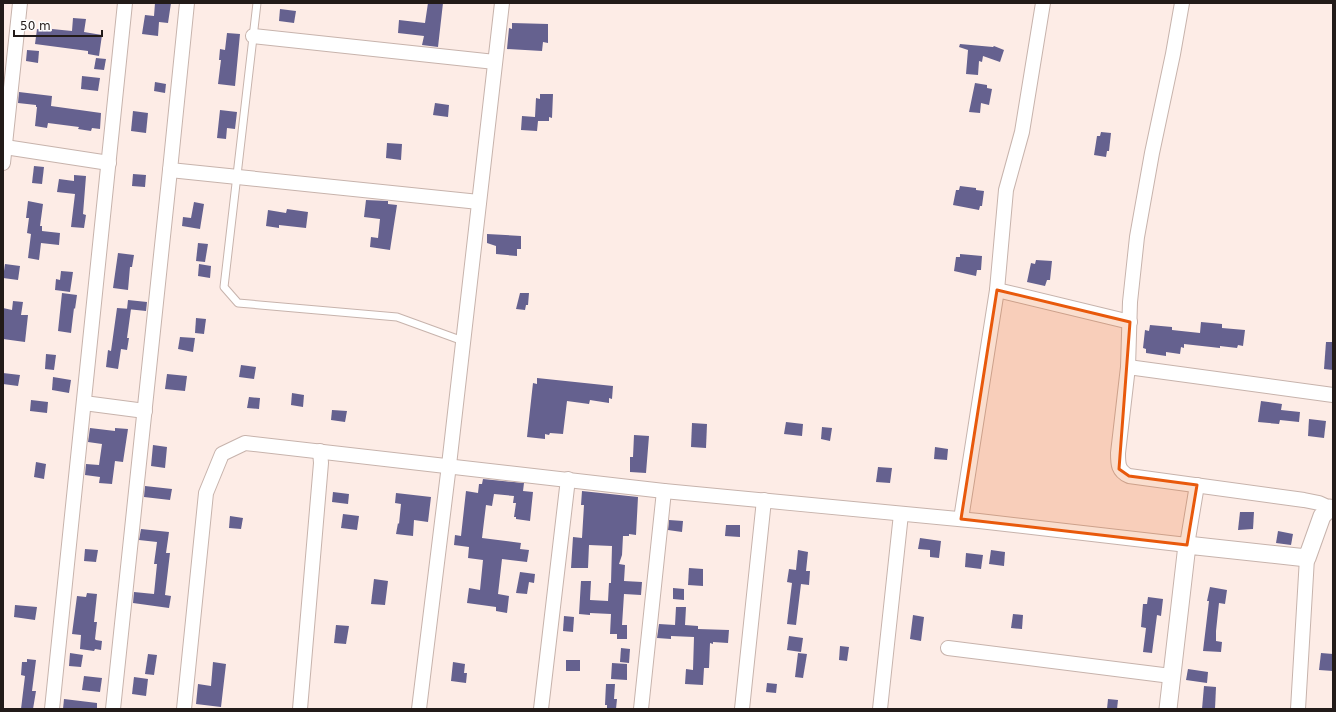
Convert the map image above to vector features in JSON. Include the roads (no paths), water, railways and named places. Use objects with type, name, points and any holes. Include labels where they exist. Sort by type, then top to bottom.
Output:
[{"type":"street","points":[[3,163],[20,3]]},
{"type":"street","points":[[52,709],[125,3]]},
{"type":"street","points":[[113,709],[170,170],[186,3]]},
{"type":"street","points":[[419,709],[449,465],[502,3]]},
{"type":"street","points":[[961,519],[997,290],[1006,190],[1022,132],[1044,3]]},
{"type":"street","points":[[1182,3],[1174,54],[1152,152],[1137,237],[1132,281],[1128,367],[1118,453],[1119,469],[1123,474],[1129,476],[1304,500],[1319,503],[1331,509],[1322,516],[1307,558],[1298,709]]},
{"type":"street","points":[[253,36],[495,62]]},
{"type":"street","points":[[5,147],[109,163]]},
{"type":"street","points":[[170,170],[479,202]]},
{"type":"street","points":[[997,290],[1130,322]]},
{"type":"street","points":[[1128,367],[1333,395]]},
{"type":"street","points":[[84,403],[145,411]]},
{"type":"street","points":[[184,709],[206,493],[222,454],[245,443],[449,465],[664,491],[961,519],[1307,558]]},
{"type":"street","points":[[300,709],[321,463],[320,451]]},
{"type":"street","points":[[541,709],[568,479]]},
{"type":"street","points":[[1168,709],[1171,676],[1197,485]]},
{"type":"street","points":[[641,709],[664,491]]},
{"type":"street","points":[[742,709],[764,500]]},
{"type":"street","points":[[880,709],[900,514]]},
{"type":"street","points":[[948,648],[1171,676]]},
{"type":"lane","points":[[257,3],[224,287],[238,303],[397,317],[463,341]]}]
